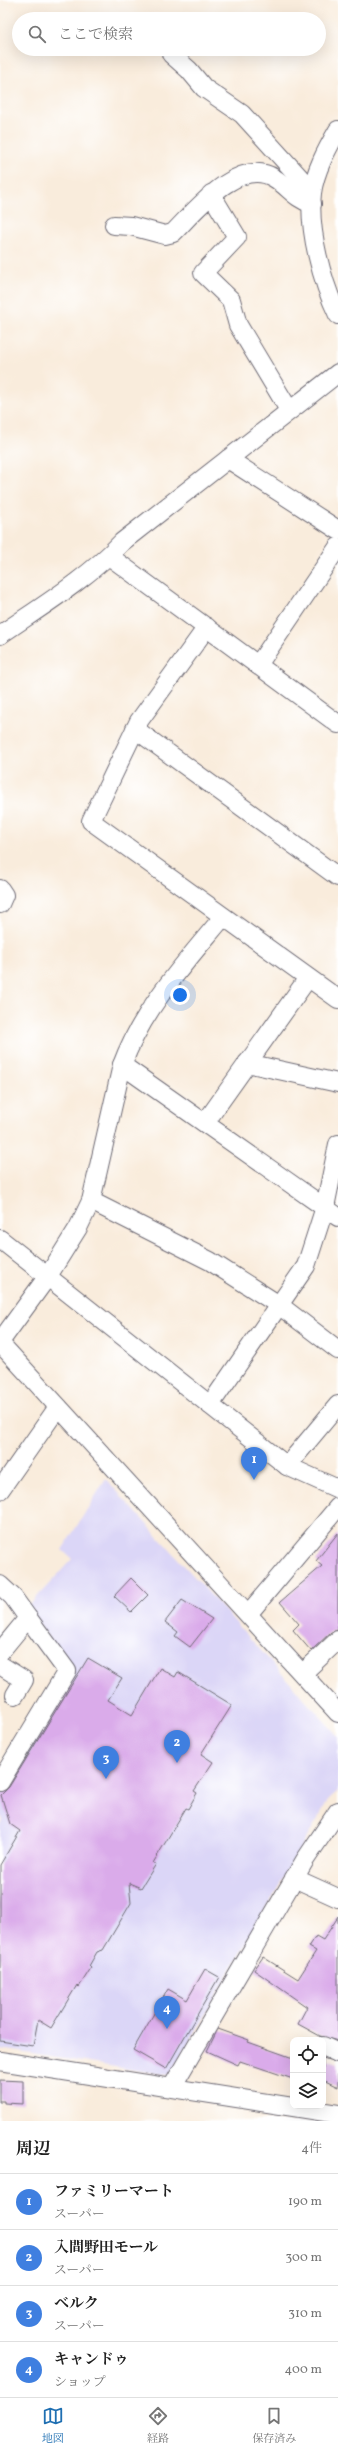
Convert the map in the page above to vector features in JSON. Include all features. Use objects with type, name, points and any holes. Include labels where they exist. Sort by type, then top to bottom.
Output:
[{"type":"street","points":[[173,56],[189,70],[204,88],[242,114],[312,197]]},
{"type":"street","points":[[336,137],[320,165],[312,197],[318,260],[333,290],[338,315]]},
{"type":"street","points":[[114,225],[132,226],[165,235],[173,233],[211,194],[235,178],[256,171],[274,178],[298,199],[312,197]]},
{"type":"street","points":[[211,194],[236,237],[203,273],[231,300],[238,325],[289,410]]},
{"type":"street","points":[[0,635],[68,589],[109,556],[122,542],[338,373]]},
{"type":"street","points":[[228,459],[338,530]]},
{"type":"street","points":[[258,665],[332,570],[338,546]]},
{"type":"street","points":[[109,556],[338,724]]},
{"type":"street","points":[[207,627],[135,729],[91,821],[222,917],[338,999]]},
{"type":"street","points":[[135,729],[338,877]]},
{"type":"street","points":[[0,889],[4,895],[0,904]]},
{"type":"street","points":[[222,917],[147,1013],[122,1065],[91,1201],[78,1228],[48,1276],[0,1342],[338,1713]]},
{"type":"street","points":[[205,1122],[308,978]]},
{"type":"street","points":[[247,1063],[338,1083]]},
{"type":"street","points":[[122,1065],[331,1212]]},
{"type":"street","points":[[210,1405],[306,1266],[331,1212],[338,1144]]},
{"type":"street","points":[[91,1201],[210,1261],[279,1305],[338,1350]]},
{"type":"street","points":[[0,1239],[287,1466],[338,1489]]},
{"type":"street","points":[[287,1466],[338,1405]]},
{"type":"street","points":[[0,1488],[58,1407]]},
{"type":"street","points":[[249,1614],[338,1507]]},
{"type":"street","points":[[0,1585],[13,1597],[67,1671],[0,1782]]},
{"type":"street","points":[[3,1640],[28,1618]]},
{"type":"street","points":[[303,1673],[338,1640]]},
{"type":"street","points":[[0,1665],[24,1680],[15,1695]]},
{"type":"street","points":[[172,2088],[294,1878],[338,1812]]},
{"type":"street","points":[[294,1878],[338,1898]]},
{"type":"street","points":[[326,2047],[338,2053]]},
{"type":"street","points":[[0,2061],[172,2088],[311,2115],[338,2114]]},
{"type":"shaded area","points":[[106,1479],[338,1736],[338,1791],[329,1799],[172,2072],[167,2075],[0,2049],[0,1825],[2,1820],[0,1814],[0,1789],[72,1671],[27,1608],[72,1559],[62,1550]]},
{"type":"building","points":[[338,1533],[338,1630],[331,1632],[311,1651],[293,1630],[299,1624],[280,1602],[322,1566],[316,1561]]},
{"type":"building","points":[[131,1578],[148,1595],[131,1612],[114,1596]]},
{"type":"building","points":[[182,1600],[212,1619],[190,1647],[175,1636],[178,1632],[165,1622]]},
{"type":"building","points":[[88,1658],[122,1678],[108,1700],[132,1715],[160,1668],[175,1677],[178,1672],[232,1705],[201,1754],[213,1762],[194,1791],[197,1793],[188,1809],[186,1808],[153,1863],[156,1864],[141,1888],[129,1883],[131,1903],[103,1950],[97,1952],[89,1966],[91,1968],[79,1987],[77,1985],[51,2028],[38,2020],[33,2046],[0,2041],[0,1865],[20,1831],[10,1824],[1,1795],[9,1787]]},
{"type":"building","points":[[338,1917],[338,2041],[320,2036],[298,2024],[307,2007],[254,1970],[263,1957],[298,1979],[316,1951],[309,1947],[316,1936],[323,1940]]},
{"type":"building","points":[[205,1969],[219,1977],[166,2069],[133,2050],[168,1989],[187,2000]]},
{"type":"building","points":[[218,2029],[249,2040],[248,2042],[290,2057],[290,2078],[240,2061],[238,2065],[207,2051]]},
{"type":"building","points":[[326,2059],[338,2063],[338,2087],[326,2081]]},
{"type":"building","points":[[0,2080],[23,2081],[23,2104],[4,2103],[4,2101],[0,2101]]},
{"type":"place","name":"ファミリーマート","points":[[254,1480]]},
{"type":"place","name":"入間野田モール","points":[[177,1763]]},
{"type":"place","name":"ベルク","points":[[106,1779]]},
{"type":"place","name":"キャンドゥ","points":[[167,2029]]}]
